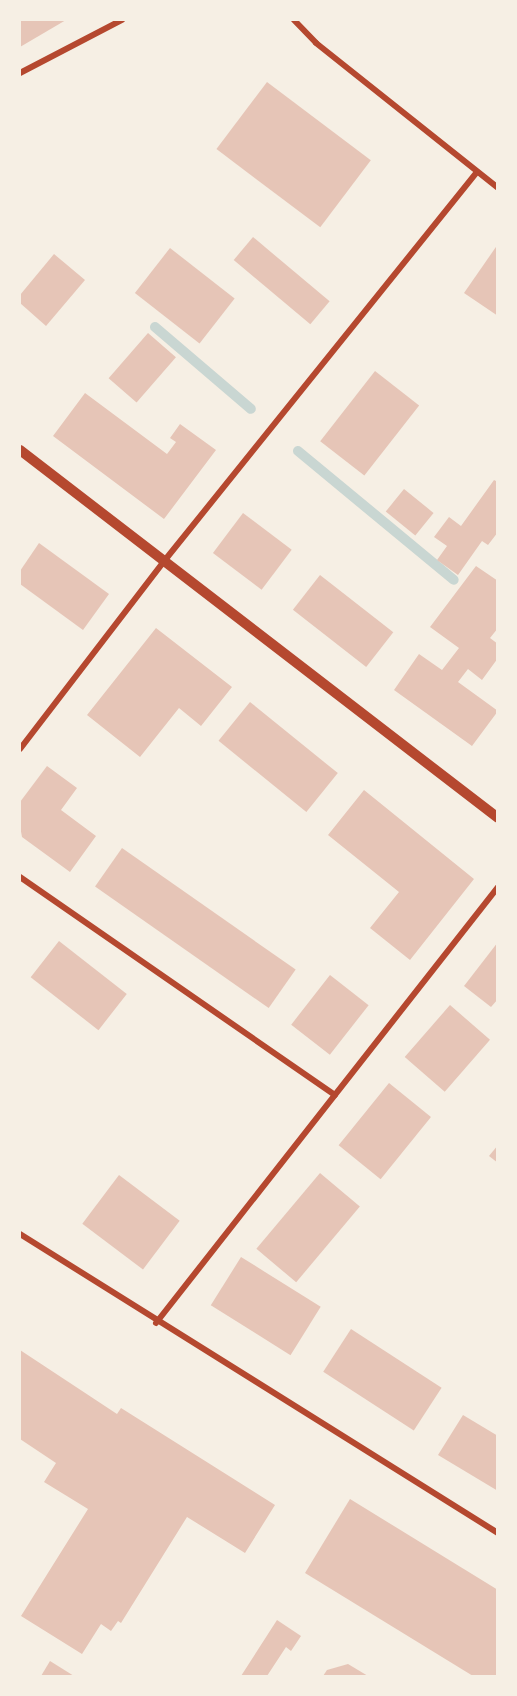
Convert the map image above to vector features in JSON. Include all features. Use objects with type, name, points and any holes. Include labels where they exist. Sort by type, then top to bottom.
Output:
[{"type":"street","points":[[20,73],[122,20]]},
{"type":"street","points":[[294,20],[316,43],[498,188]]},
{"type":"street","points":[[20,749],[165,560],[477,172]]},
{"type":"street","points":[[20,450],[498,818]]},
{"type":"street","points":[[20,877],[335,1095]]},
{"type":"street","points":[[156,1323],[498,888]]},
{"type":"street","points":[[20,1234],[156,1323],[498,1533]]},
{"type":"building","points":[[20,20],[66,20],[20,47]]},
{"type":"building","points":[[267,82],[371,160],[320,227],[216,149]]},
{"type":"building","points":[[253,237],[330,301],[310,324],[234,260]]},
{"type":"building","points":[[498,244],[498,316],[464,293]]},
{"type":"building","points":[[170,248],[235,298],[200,343],[135,293]]},
{"type":"building","points":[[54,254],[85,280],[46,326],[20,303],[20,295]]},
{"type":"building","points":[[148,333],[176,357],[137,403],[109,378]]},
{"type":"building","points":[[375,371],[419,405],[364,476],[320,441]]},
{"type":"building","points":[[85,393],[167,454],[176,442],[170,438],[180,424],[216,450],[164,519],[53,436]]},
{"type":"building","points":[[494,480],[498,482],[498,532],[488,545],[482,541],[458,575],[437,560],[447,546],[434,537],[449,517],[461,526]]},
{"type":"building","points":[[404,489],[434,513],[415,535],[386,512]]},
{"type":"building","points":[[243,513],[292,550],[262,590],[213,553]]},
{"type":"building","points":[[39,543],[109,594],[83,630],[20,584],[20,571]]},
{"type":"building","points":[[476,566],[498,581],[498,628],[490,638],[498,644],[498,658],[482,680],[468,669],[458,682],[498,711],[472,746],[394,690],[419,654],[442,670],[459,648],[430,627]]},
{"type":"building","points":[[320,575],[393,632],[366,667],[293,610]]},
{"type":"building","points":[[156,628],[232,687],[201,726],[179,708],[140,757],[87,715]]},
{"type":"building","points":[[250,702],[338,773],[306,812],[219,741]]},
{"type":"building","points":[[47,766],[77,788],[61,810],[96,836],[70,872],[22,837],[20,802]]},
{"type":"building","points":[[364,790],[474,879],[410,960],[370,928],[399,892],[328,835]]},
{"type":"building","points":[[122,848],[296,970],[269,1008],[95,887]]},
{"type":"building","points":[[59,941],[127,994],[98,1030],[31,977]]},
{"type":"building","points":[[498,942],[498,999],[491,1007],[464,986]]},
{"type":"building","points":[[330,975],[369,1005],[330,1055],[291,1025]]},
{"type":"building","points":[[450,1005],[490,1040],[445,1092],[405,1057]]},
{"type":"building","points":[[389,1083],[431,1117],[381,1179],[339,1145]]},
{"type":"building","points":[[498,1145],[498,1163],[489,1156]]},
{"type":"building","points":[[320,1173],[360,1206],[296,1282],[256,1249]]},
{"type":"building","points":[[119,1175],[180,1221],[143,1269],[82,1224]]},
{"type":"building","points":[[241,1257],[321,1307],[291,1355],[211,1305]]},
{"type":"building","points":[[351,1329],[442,1388],[414,1431],[323,1372]]},
{"type":"building","points":[[20,1350],[117,1414],[121,1408],[275,1505],[245,1553],[187,1517],[121,1623],[118,1621],[111,1631],[101,1624],[82,1654],[21,1616],[88,1509],[44,1482],[56,1463],[20,1439]]},
{"type":"building","points":[[463,1415],[498,1436],[498,1491],[438,1455]]},
{"type":"building","points":[[350,1499],[498,1590],[498,1676],[473,1676],[305,1573]]},
{"type":"building","points":[[277,1620],[301,1636],[291,1651],[286,1647],[267,1676],[241,1676]]},
{"type":"building","points":[[50,1661],[74,1676],[41,1676]]},
{"type":"building","points":[[348,1664],[368,1676],[323,1676],[327,1670]]},
{"type":"waterway","points":[[155,327],[251,409]]},
{"type":"waterway","points":[[298,451],[454,580]]}]
